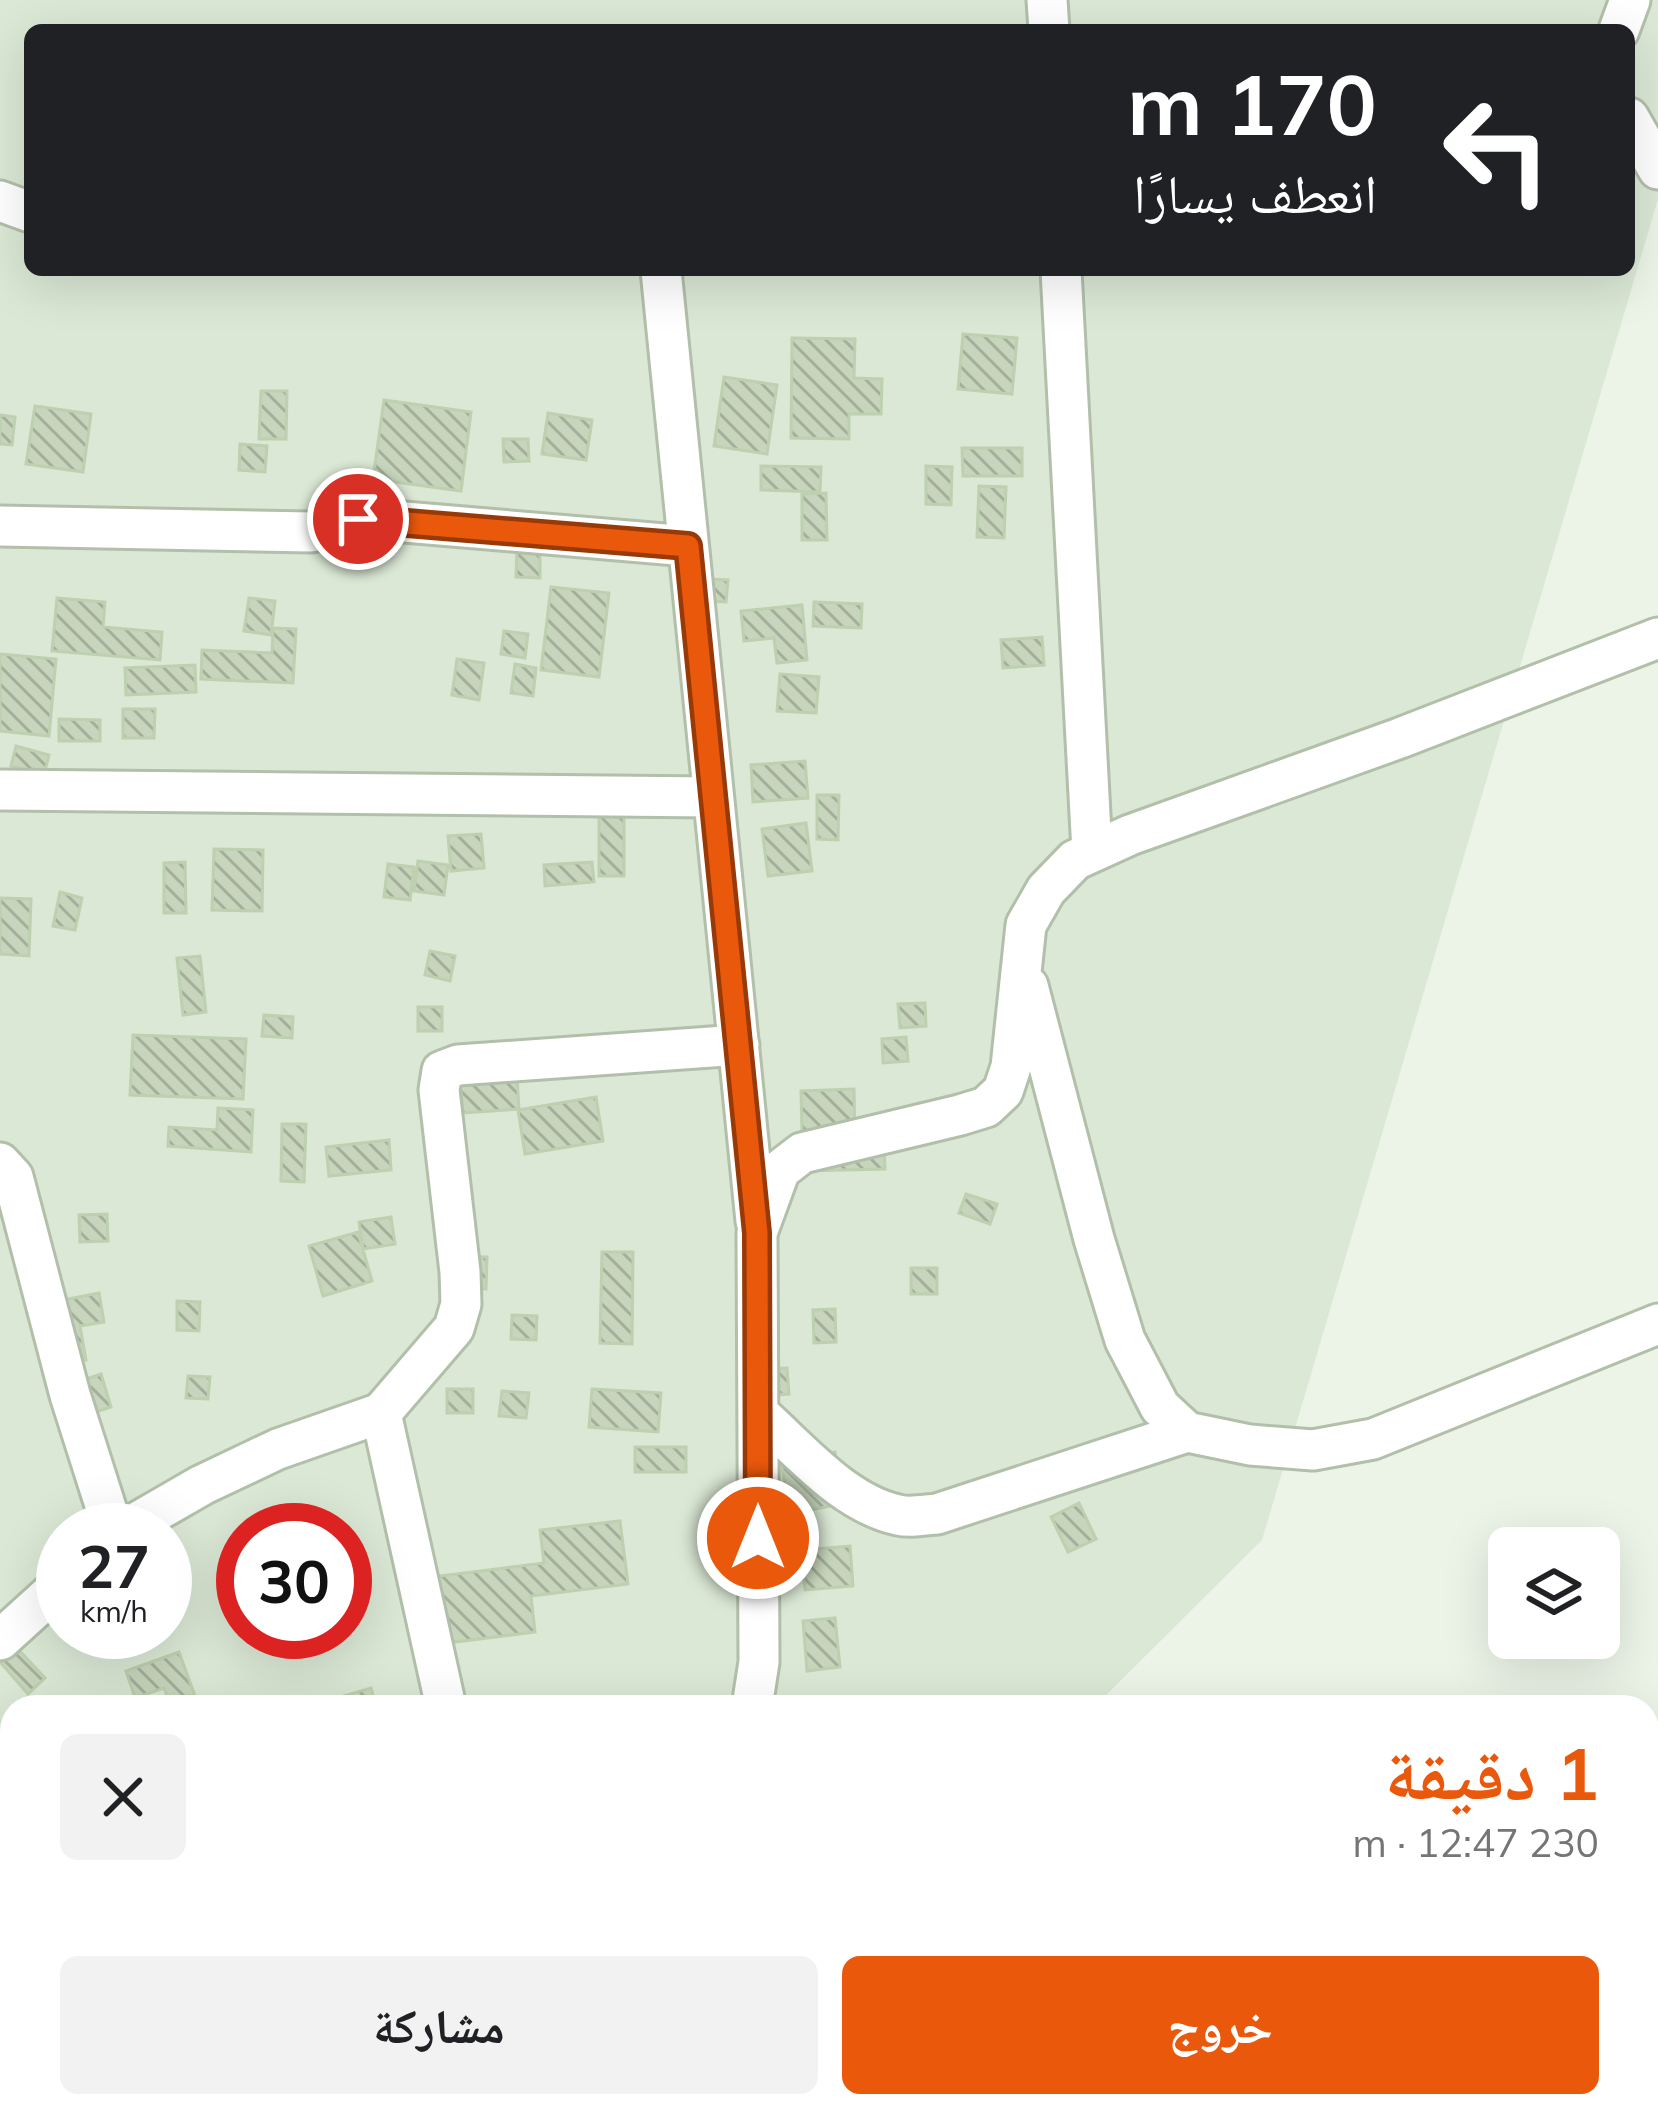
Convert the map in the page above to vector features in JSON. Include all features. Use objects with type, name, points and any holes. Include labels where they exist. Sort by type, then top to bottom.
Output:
[{"type":"street","points":[[1635,129],[1658,169]]},
{"type":"street","points":[[662,276],[757,1233],[759,1662],[754,1695]]},
{"type":"street","points":[[1061,276],[1092,852]]},
{"type":"street","points":[[0,526],[311,532],[369,520],[688,546]]},
{"type":"street","points":[[757,1233],[780,1171],[802,1153],[986,1107],[1003,1091],[1011,1067],[1026,925],[1046,890],[1075,860],[1651,649]]},
{"type":"street","points":[[0,790],[712,797]]},
{"type":"street","points":[[1020,957],[1094,1239],[1126,1340],[1160,1407],[1187,1432]]},
{"type":"street","points":[[171,1503],[278,1449],[381,1413],[454,1328],[461,1304],[442,1071],[458,1064],[739,1045]]},
{"type":"street","points":[[0,1163],[13,1177],[32,1261],[105,1503]]},
{"type":"street","points":[[758,1414],[846,1490],[875,1508],[903,1517],[937,1514],[1187,1432],[1250,1445],[1313,1450],[1373,1439],[1658,1324]]},
{"type":"street","points":[[381,1413],[443,1695]]},
{"type":"street","points":[[0,1640],[36,1607]]},
{"type":"shaded area","points":[[0,0],[1658,0],[1658,199],[1262,1540],[1106,1695],[0,1695]]},
{"type":"building","points":[[963,334],[1017,338],[1012,394],[958,389]]},
{"type":"building","points":[[792,338],[855,339],[854,378],[882,379],[881,414],[849,414],[849,439],[791,438]]},
{"type":"building","points":[[724,377],[777,385],[767,454],[714,446]]},
{"type":"building","points":[[261,391],[287,391],[286,439],[259,439]]},
{"type":"building","points":[[384,400],[471,412],[461,491],[373,479]]},
{"type":"building","points":[[35,406],[91,414],[83,472],[26,464]]},
{"type":"building","points":[[548,413],[592,420],[586,460],[542,454]]},
{"type":"building","points":[[0,415],[15,417],[12,445],[0,444]]},
{"type":"building","points":[[503,439],[528,439],[529,461],[504,462]]},
{"type":"building","points":[[240,444],[267,446],[265,472],[239,470]]},
{"type":"building","points":[[962,448],[1022,448],[1022,476],[963,476]]},
{"type":"building","points":[[761,466],[821,467],[820,492],[761,490]]},
{"type":"building","points":[[926,466],[952,467],[951,505],[926,504]]},
{"type":"building","points":[[979,486],[1006,487],[1004,538],[977,537]]},
{"type":"building","points":[[826,493],[827,540],[802,540],[802,494]]},
{"type":"building","points":[[517,547],[540,548],[540,578],[516,577]]},
{"type":"building","points":[[691,578],[728,580],[726,602],[690,600]]},
{"type":"building","points":[[551,587],[609,593],[599,677],[541,670]]},
{"type":"building","points":[[57,598],[105,602],[103,627],[162,632],[160,660],[52,651]]},
{"type":"building","points":[[249,598],[275,601],[271,635],[244,631]]},
{"type":"building","points":[[814,602],[862,604],[861,628],[813,626]]},
{"type":"building","points":[[802,605],[807,660],[777,663],[774,638],[744,641],[741,611]]},
{"type":"building","points":[[273,628],[296,629],[293,683],[201,679],[202,650],[272,653]]},
{"type":"building","points":[[504,631],[528,634],[525,658],[501,654]]},
{"type":"building","points":[[1042,637],[1044,665],[1003,668],[1001,640]]},
{"type":"building","points":[[0,654],[56,659],[49,736],[0,731]]},
{"type":"building","points":[[457,659],[484,663],[479,700],[452,695]]},
{"type":"building","points":[[515,664],[536,668],[533,696],[511,693]]},
{"type":"building","points":[[195,665],[196,692],[126,695],[125,668]]},
{"type":"building","points":[[780,674],[819,677],[816,713],[777,711]]},
{"type":"building","points":[[123,709],[155,709],[154,738],[123,738]]},
{"type":"building","points":[[59,719],[100,720],[100,741],[59,741]]},
{"type":"building","points":[[16,746],[49,755],[44,775],[11,766]]},
{"type":"building","points":[[805,761],[808,798],[753,802],[751,765]]},
{"type":"building","points":[[817,795],[839,795],[838,840],[817,839]]},
{"type":"building","points":[[599,804],[624,804],[624,876],[599,876]]},
{"type":"building","points":[[806,823],[812,871],[768,876],[762,829]]},
{"type":"building","points":[[481,834],[484,868],[451,871],[448,836]]},
{"type":"building","points":[[214,849],[263,850],[262,911],[212,910]]},
{"type":"building","points":[[418,861],[448,865],[444,895],[414,891]]},
{"type":"building","points":[[185,862],[186,913],[164,913],[164,863]]},
{"type":"building","points":[[592,862],[594,882],[545,886],[544,865]]},
{"type":"building","points":[[388,864],[414,867],[410,900],[384,897]]},
{"type":"building","points":[[60,892],[82,898],[75,930],[53,926]]},
{"type":"building","points":[[0,898],[31,899],[29,956],[0,954]]},
{"type":"building","points":[[430,951],[455,956],[450,981],[425,975]]},
{"type":"building","points":[[200,956],[206,1012],[183,1015],[177,958]]},
{"type":"building","points":[[925,1003],[926,1026],[900,1028],[898,1004]]},
{"type":"building","points":[[418,1007],[442,1007],[442,1031],[418,1031]]},
{"type":"building","points":[[264,1015],[293,1017],[292,1038],[262,1036]]},
{"type":"building","points":[[133,1035],[246,1039],[243,1099],[130,1095]]},
{"type":"building","points":[[906,1037],[908,1061],[883,1063],[882,1039]]},
{"type":"building","points":[[517,1076],[519,1109],[463,1113],[460,1080]]},
{"type":"building","points":[[854,1089],[855,1143],[884,1142],[885,1169],[803,1171],[801,1091]]},
{"type":"building","points":[[596,1097],[603,1141],[525,1154],[518,1110]]},
{"type":"building","points":[[218,1108],[253,1110],[251,1152],[168,1146],[169,1127],[217,1130]]},
{"type":"building","points":[[282,1124],[306,1124],[304,1182],[281,1181]]},
{"type":"building","points":[[389,1140],[391,1170],[329,1176],[326,1147]]},
{"type":"building","points":[[966,1194],[997,1204],[990,1224],[959,1213]]},
{"type":"building","points":[[107,1214],[108,1241],[80,1242],[79,1215]]},
{"type":"building","points":[[391,1217],[395,1244],[363,1249],[359,1222]]},
{"type":"building","points":[[358,1232],[372,1281],[323,1296],[309,1246]]},
{"type":"building","points":[[602,1252],[633,1252],[632,1344],[600,1343]]},
{"type":"building","points":[[462,1257],[487,1257],[486,1289],[461,1288]]},
{"type":"building","points":[[911,1268],[937,1268],[937,1294],[911,1294]]},
{"type":"building","points":[[99,1293],[104,1322],[80,1326],[86,1360],[55,1366],[43,1304]]},
{"type":"building","points":[[177,1301],[200,1302],[199,1331],[177,1330]]},
{"type":"building","points":[[835,1309],[836,1342],[814,1343],[813,1310]]},
{"type":"building","points":[[512,1315],[537,1316],[536,1340],[511,1339]]},
{"type":"building","points":[[787,1368],[789,1394],[762,1396],[760,1369]]},
{"type":"building","points":[[101,1374],[111,1407],[71,1420],[61,1388]]},
{"type":"building","points":[[188,1376],[210,1377],[208,1399],[186,1398]]},
{"type":"building","points":[[447,1389],[473,1389],[473,1413],[447,1413]]},
{"type":"building","points":[[592,1389],[661,1393],[658,1432],[589,1427]]},
{"type":"building","points":[[502,1391],[529,1393],[526,1418],[499,1416]]},
{"type":"building","points":[[635,1447],[686,1447],[686,1472],[635,1472]]},
{"type":"building","points":[[835,1452],[845,1503],[791,1514],[781,1463]]},
{"type":"building","points":[[1079,1503],[1096,1539],[1068,1552],[1051,1517]]},
{"type":"building","points":[[620,1521],[628,1584],[531,1596],[535,1632],[439,1644],[432,1577],[544,1563],[540,1530]]},
{"type":"building","points":[[850,1546],[853,1586],[805,1590],[801,1550]]},
{"type":"building","points":[[835,1618],[840,1667],[807,1671],[803,1621]]},
{"type":"building","points":[[18,1649],[45,1678],[28,1694],[1,1663]]},
{"type":"building","points":[[159,1659],[182,1659],[195,1695],[167,1695],[164,1688],[134,1695],[126,1671]]},
{"type":"building","points":[[371,1688],[373,1695],[346,1695]]},
{"type":"route","points":[[358,519],[688,546],[757,1233],[758,1538]]}]
